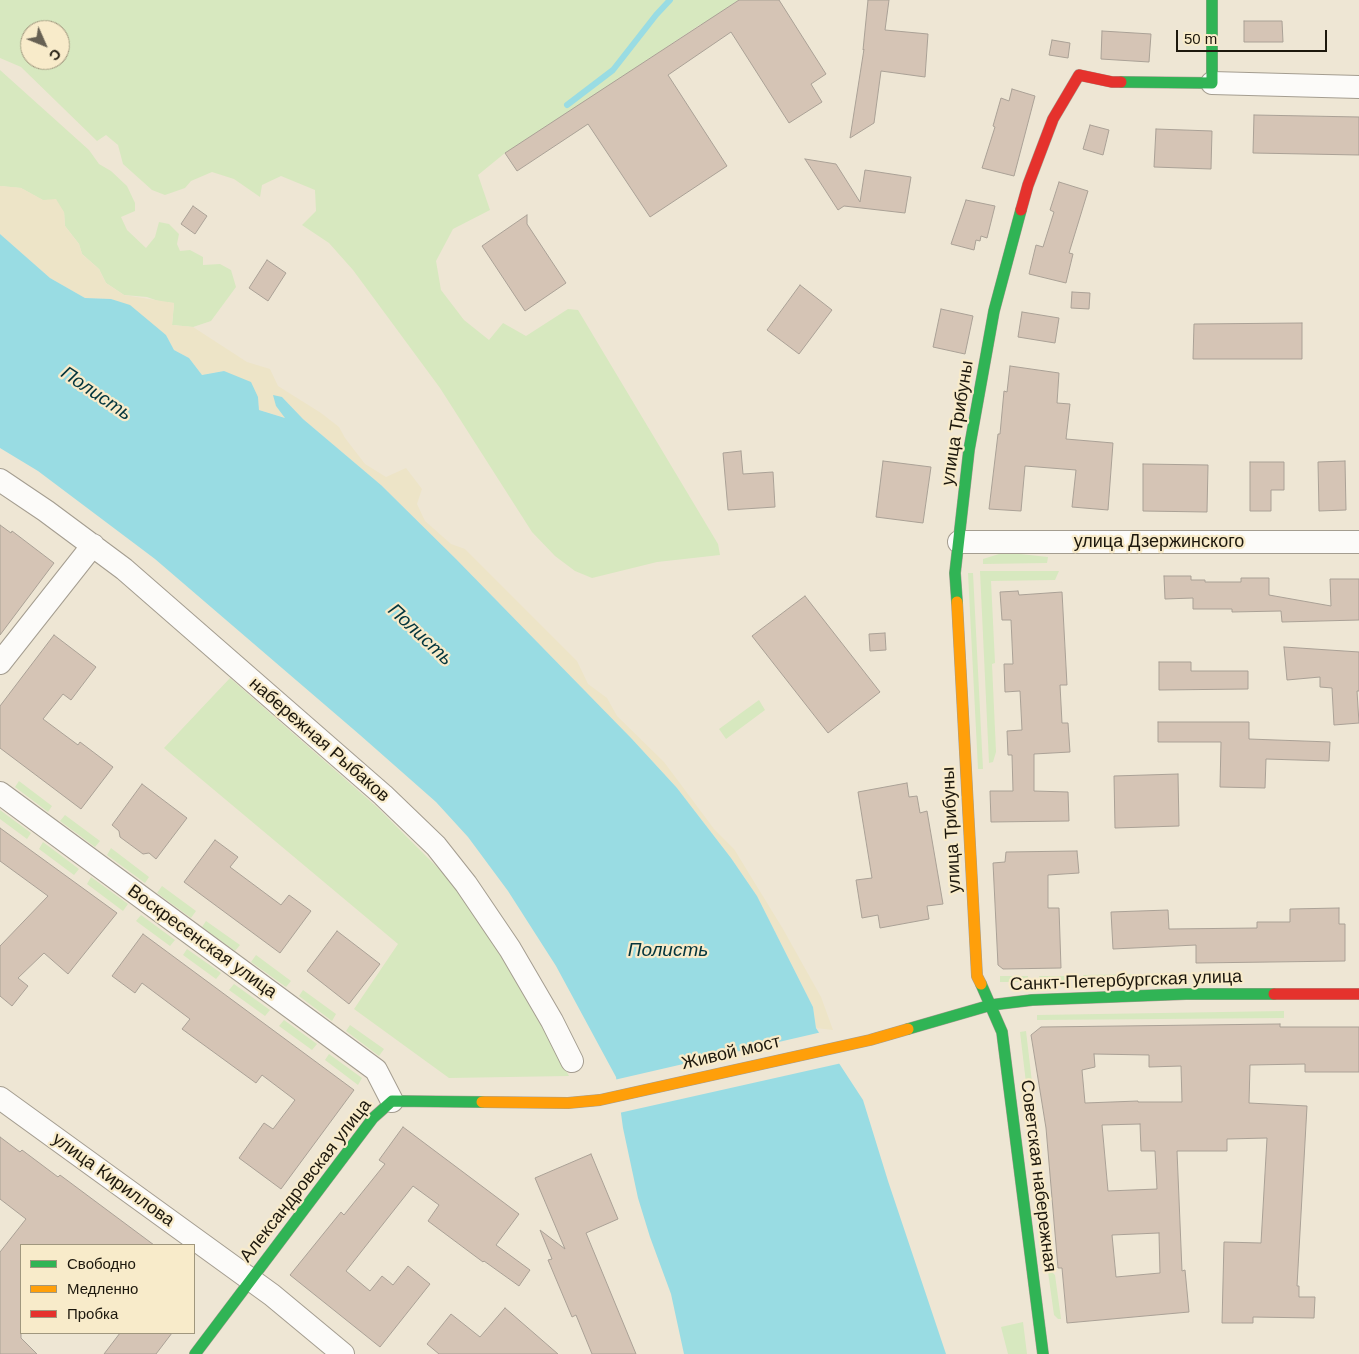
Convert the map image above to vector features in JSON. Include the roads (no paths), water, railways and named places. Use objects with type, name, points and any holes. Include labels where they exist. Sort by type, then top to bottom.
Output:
[{"type":"street","points":[[1212,0],[1212,83],[1359,87]]},
{"type":"street","name":"улица Трибуны","points":[[990,1005],[977,976],[956,573],[969,450],[994,311],[1028,185],[1053,118],[1079,75],[1112,82],[1212,83]]},
{"type":"street","name":"набережная Рыбаков","points":[[0,480],[124,569],[360,776],[436,846],[466,884],[510,949],[552,1021],[572,1061]]},
{"type":"street","name":"улица Дзержинского","points":[[959,542],[1359,542]]},
{"type":"street","points":[[0,664],[92,545]]},
{"type":"street","name":"Воскресенская улица","points":[[0,793],[376,1070],[392,1101]]},
{"type":"street","name":"Санкт-Петербургская улица","points":[[870,1040],[990,1005],[1032,1000],[1186,994],[1359,994]]},
{"type":"street","name":"Советская набережная","points":[[990,1005],[1002,1032],[1043,1354]]},
{"type":"street","name":"Живой мост","points":[[600,1100],[870,1040]]},
{"type":"street","name":"улица Кириллова","points":[[0,1098],[251,1280],[343,1354]]},
{"type":"street","name":"Александровская улица","points":[[195,1354],[373,1118],[392,1101],[568,1103],[600,1100]]},
{"type":"water","name":"Полисть","points":[[0,234],[50,278],[85,298],[111,299],[130,305],[166,335],[174,350],[189,358],[202,375],[224,371],[251,382],[258,397],[259,410],[285,418],[276,406],[273,395],[282,397],[303,419],[381,485],[456,559],[632,739],[677,788],[731,858],[757,896],[813,1007],[816,1028],[863,1100],[946,1354],[684,1354],[671,1294],[638,1198],[623,1128],[616,1077],[556,966],[508,891],[468,837],[436,802],[155,559],[38,471],[0,448]]},
{"type":"waterway","points":[[567,105],[613,70],[670,0]]}]
